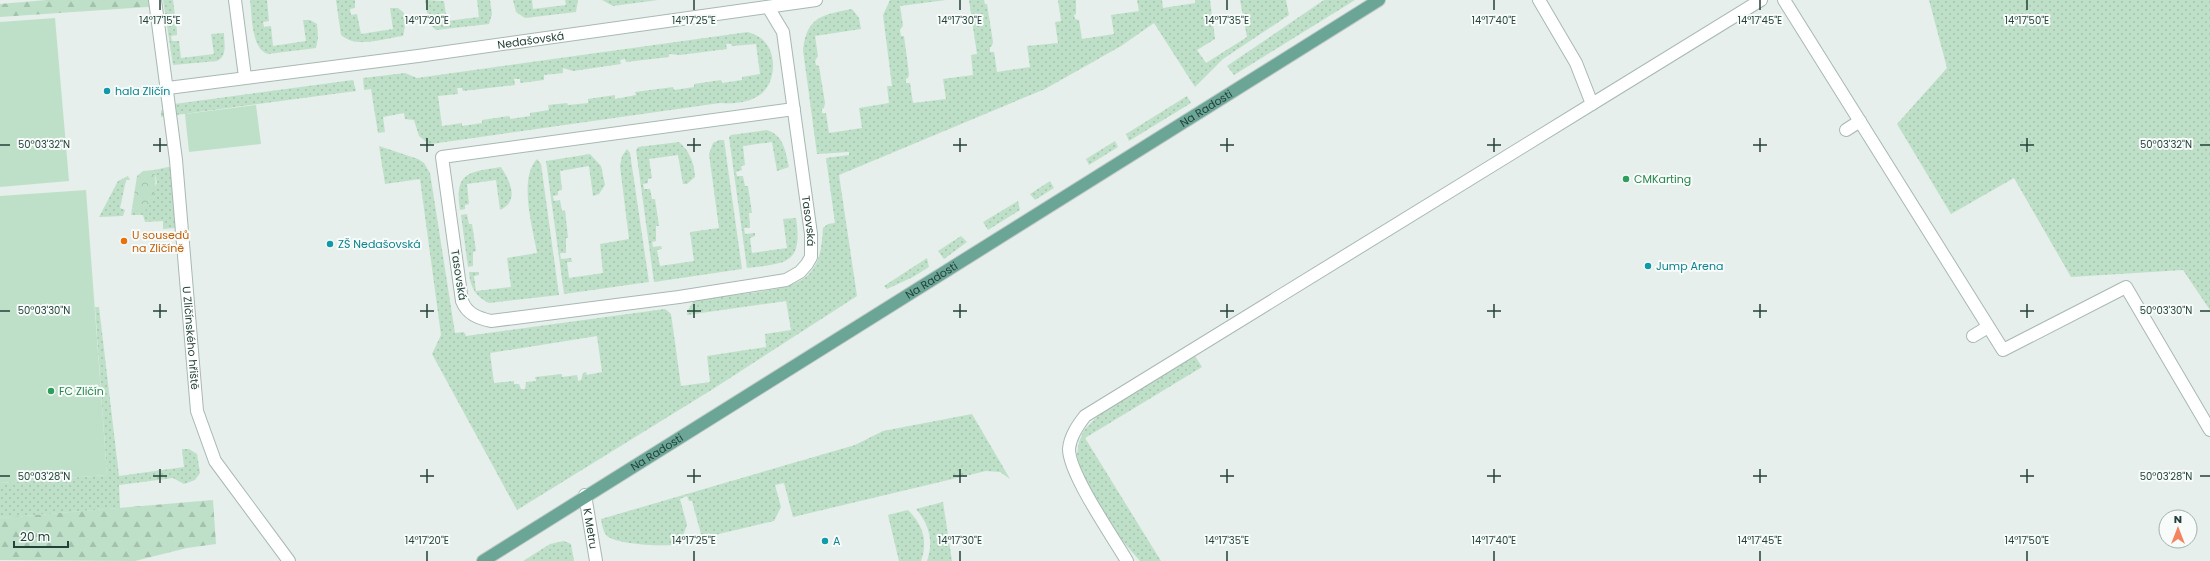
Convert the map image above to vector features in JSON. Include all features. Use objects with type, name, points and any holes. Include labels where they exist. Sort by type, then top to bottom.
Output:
[{"type":"main road","name":"Na Radosti","points":[[483,561],[585,495],[833,343],[1379,0]]},
{"type":"street","points":[[155,0],[168,88]]},
{"type":"street","points":[[235,0],[245,77]]},
{"type":"street","name":"Nedašovská","points":[[168,88],[418,56],[816,0]]},
{"type":"street","points":[[1539,0],[1576,63],[1592,104]]},
{"type":"street","points":[[1127,561],[1073,469],[1069,449],[1075,429],[1085,416],[1761,0]]},
{"type":"street","points":[[1784,0],[2002,350],[2126,287],[2210,430]]},
{"type":"street","name":"Tasovská","points":[[768,7],[783,32],[812,234],[810,257],[807,264],[800,272],[786,280],[679,297],[491,321],[479,318],[465,308],[462,301],[442,157],[794,109]]},
{"type":"street","name":"U Zličínského hřiště","points":[[168,88],[178,174],[197,411],[215,460],[289,561]]},
{"type":"street","points":[[1846,130],[1860,121]]},
{"type":"street","points":[[1973,336],[1988,327]]},
{"type":"street","name":"K Metru","points":[[585,495],[596,561]]},
{"type":"green space","points":[[46,0],[155,0],[157,9],[147,7],[0,17],[0,4]]},
{"type":"green space","points":[[163,0],[173,0],[177,35],[171,36],[172,41],[179,41],[181,58],[214,54],[211,34],[224,33],[225,49],[223,56],[217,61],[173,65]]},
{"type":"green space","points":[[250,0],[267,0],[269,21],[263,22],[264,27],[271,26],[273,46],[306,41],[303,20],[310,20],[317,24],[318,38],[316,48],[268,54],[262,51],[258,46],[253,31]]},
{"type":"green space","points":[[336,0],[355,0],[355,8],[350,9],[351,15],[357,14],[361,34],[393,29],[390,8],[398,8],[404,13],[405,26],[403,36],[371,42],[347,39],[341,35]]},
{"type":"green space","points":[[425,0],[444,1],[447,21],[479,17],[477,0],[490,0],[492,14],[489,24],[436,30],[429,24]]},
{"type":"green space","points":[[513,0],[532,0],[533,9],[566,5],[565,0],[578,0],[576,12],[525,18],[516,12]]},
{"type":"green space","points":[[602,0],[658,0],[613,6]]},
{"type":"green space","points":[[890,0],[946,0],[900,6],[903,26],[900,30],[901,36],[904,36],[909,74],[908,78],[906,79],[906,83],[910,83],[913,103],[946,99],[943,79],[973,75],[971,55],[977,54],[969,0],[984,0],[985,4],[987,4],[993,42],[992,46],[990,47],[990,52],[994,52],[997,72],[1030,67],[1027,46],[1058,43],[1055,22],[1061,21],[1058,0],[1076,0],[1076,14],[1074,15],[1075,19],[1079,20],[1082,39],[1114,34],[1111,15],[1139,11],[1137,0],[1162,0],[1163,8],[1195,3],[1195,0],[1210,0],[1215,39],[1197,50],[1206,63],[1247,37],[1240,0],[1286,0],[1289,15],[1223,59],[1195,87],[1154,23],[1121,46],[1045,89],[839,175],[857,296],[713,389],[517,510],[432,354],[441,335],[420,179],[385,184],[379,146],[418,159],[424,163],[430,173],[455,333],[464,332],[466,336],[665,309],[671,314],[681,386],[710,382],[707,356],[766,347],[765,334],[791,330],[786,301],[687,315],[693,302],[772,290],[800,281],[809,274],[816,264],[821,246],[823,228],[828,224],[835,223],[826,158],[849,155],[849,152],[817,154],[803,50],[808,30],[818,19],[832,13],[852,9],[859,18],[861,29],[815,36],[818,56],[815,61],[816,65],[819,66],[825,103],[822,113],[826,113],[829,133],[862,128],[859,108],[889,103],[887,86],[892,86],[883,15]],"holes":[[[597,336],[602,372],[587,375],[586,372],[583,373],[581,380],[578,381],[577,375],[562,377],[562,374],[535,377],[536,381],[526,382],[525,389],[521,389],[519,384],[514,384],[514,381],[494,383],[490,353]]]},
{"type":"green space","points":[[1324,0],[1355,0],[1234,75],[1227,66]]},
{"type":"green space","points":[[1929,0],[2210,0],[2210,310],[2183,270],[2071,277],[2014,178],[1951,214],[1897,124],[1947,68]]},
{"type":"green space","points":[[55,18],[69,181],[0,187],[0,22]]},
{"type":"green space","points":[[748,32],[758,36],[764,41],[773,60],[772,75],[766,89],[756,97],[746,101],[736,103],[720,103],[431,144],[431,146],[419,136],[414,120],[405,119],[404,113],[383,117],[385,132],[378,133],[371,89],[364,90],[363,78],[405,73],[417,78]],"holes":[[[726,44],[731,44],[732,46],[756,44],[760,74],[742,77],[742,80],[722,83],[721,80],[694,84],[694,87],[674,90],[673,87],[635,92],[636,95],[615,99],[615,95],[588,99],[588,103],[548,105],[549,110],[530,113],[530,116],[510,119],[509,116],[482,120],[482,123],[462,126],[462,123],[442,126],[438,96],[458,94],[457,88],[462,88],[463,91],[515,85],[514,79],[520,79],[520,83],[544,80],[544,75],[563,73],[563,68],[573,71],[621,64],[620,60],[625,59],[626,62],[669,57],[669,54],[680,55],[727,49]]]},
{"type":"green space","points":[[353,80],[356,91],[161,117],[161,111],[167,105]]},
{"type":"green space","points":[[1187,96],[1191,103],[1129,141],[1126,134]]},
{"type":"green space","points":[[256,105],[261,144],[189,152],[185,114]]},
{"type":"green space","points":[[767,130],[777,136],[783,144],[789,167],[777,171],[772,142],[743,146],[745,165],[741,166],[742,170],[736,172],[737,176],[743,176],[745,186],[748,186],[752,213],[749,213],[750,228],[744,228],[745,234],[755,233],[755,236],[750,238],[752,253],[787,248],[783,219],[796,218],[798,233],[797,245],[794,253],[789,259],[772,265],[747,268],[729,137],[731,135]]},
{"type":"green space","points":[[719,140],[724,140],[742,269],[654,282],[636,150],[638,147],[679,142],[689,154],[694,167],[695,177],[687,184],[683,184],[678,155],[649,159],[652,178],[648,179],[648,183],[643,184],[644,189],[650,189],[652,199],[655,199],[659,226],[656,226],[656,241],[652,242],[653,247],[661,246],[662,249],[657,250],[660,266],[694,261],[690,232],[719,228],[709,154],[713,143]]},
{"type":"green space","points":[[1115,141],[1118,147],[1089,165],[1086,159]]},
{"type":"green space","points":[[627,149],[630,153],[649,282],[564,294],[546,161],[590,154],[601,166],[605,185],[599,194],[593,196],[589,166],[560,171],[562,190],[558,191],[558,195],[553,196],[554,201],[560,200],[562,211],[565,210],[568,238],[566,238],[566,253],[560,253],[561,259],[571,258],[572,262],[567,262],[569,278],[603,273],[600,244],[629,239],[620,166],[622,156]]},
{"type":"green space","points":[[537,159],[541,164],[559,295],[489,303],[484,301],[474,291],[469,272],[479,272],[479,275],[474,276],[476,291],[511,287],[507,258],[537,253],[528,204],[528,179],[531,168]]},
{"type":"green space","points":[[173,166],[176,228],[163,229],[163,221],[145,222],[143,215],[131,215],[132,208],[138,211],[157,183],[154,170]]},
{"type":"green space","points":[[501,167],[510,184],[511,190],[510,201],[506,206],[500,210],[496,180],[467,184],[469,204],[465,205],[465,209],[460,210],[459,188],[466,176],[480,170]]},
{"type":"green space","points":[[154,170],[156,181],[153,196],[145,211],[138,211],[132,208],[137,176],[143,171]]},
{"type":"green space","points":[[128,176],[130,180],[126,180],[120,208],[125,210],[123,216],[99,217],[118,181]]},
{"type":"green space","points":[[1050,181],[1054,188],[1035,200],[1030,194]]},
{"type":"green space","name":"FC Zličín","points":[[86,190],[107,475],[0,483],[0,196]]},
{"type":"green space","points":[[1018,201],[1020,210],[988,230],[983,222]]},
{"type":"green space","points":[[467,214],[469,224],[472,224],[476,251],[473,252],[473,266],[468,267],[461,215]]},
{"type":"green space","points":[[961,236],[967,242],[944,259],[938,251]]},
{"type":"green space","points":[[927,258],[929,267],[913,277],[887,289],[884,286]]},
{"type":"green space","points":[[95,307],[99,307],[119,476],[184,467],[182,449],[189,449],[197,454],[200,473],[195,480],[184,484],[173,478],[119,485],[120,508],[0,518],[0,483],[107,475]]},
{"type":"green space","points":[[1195,356],[1202,367],[1085,438],[1161,561],[1140,561],[1119,537],[1086,483],[1078,467],[1077,454],[1079,442],[1084,430],[1100,414]]},
{"type":"green space","points":[[972,414],[1010,479],[1000,472],[986,471],[793,517],[784,483],[775,485],[781,507],[774,521],[702,538],[692,501],[689,501],[687,496],[680,499],[687,525],[680,544],[674,545],[654,545],[621,541],[607,536],[603,528],[601,519],[855,445],[883,431]]},
{"type":"green space","points":[[213,500],[216,544],[187,548],[135,561],[0,560],[0,518]]},
{"type":"green space","points":[[943,502],[952,561],[927,561],[930,547],[929,533],[924,521],[916,509]]},
{"type":"green space","points":[[908,510],[921,527],[923,534],[924,547],[921,561],[899,561],[888,515]]},
{"type":"green space","points":[[564,541],[571,544],[574,561],[523,561],[550,544]]},
{"type":"place","name":"hala Zličín","points":[[107,91]]},
{"type":"place","name":"CMKarting","points":[[1626,179]]},
{"type":"place","name":"U sousedů na Zličíně","points":[[124,241]]},
{"type":"place","name":"ZŠ Nedašovská","points":[[330,244]]},
{"type":"place","name":"Jump Arena","points":[[1648,266]]},
{"type":"place","name":"FC Zličín","points":[[51,391]]},
{"type":"place","name":"A","points":[[825,541]]}]
